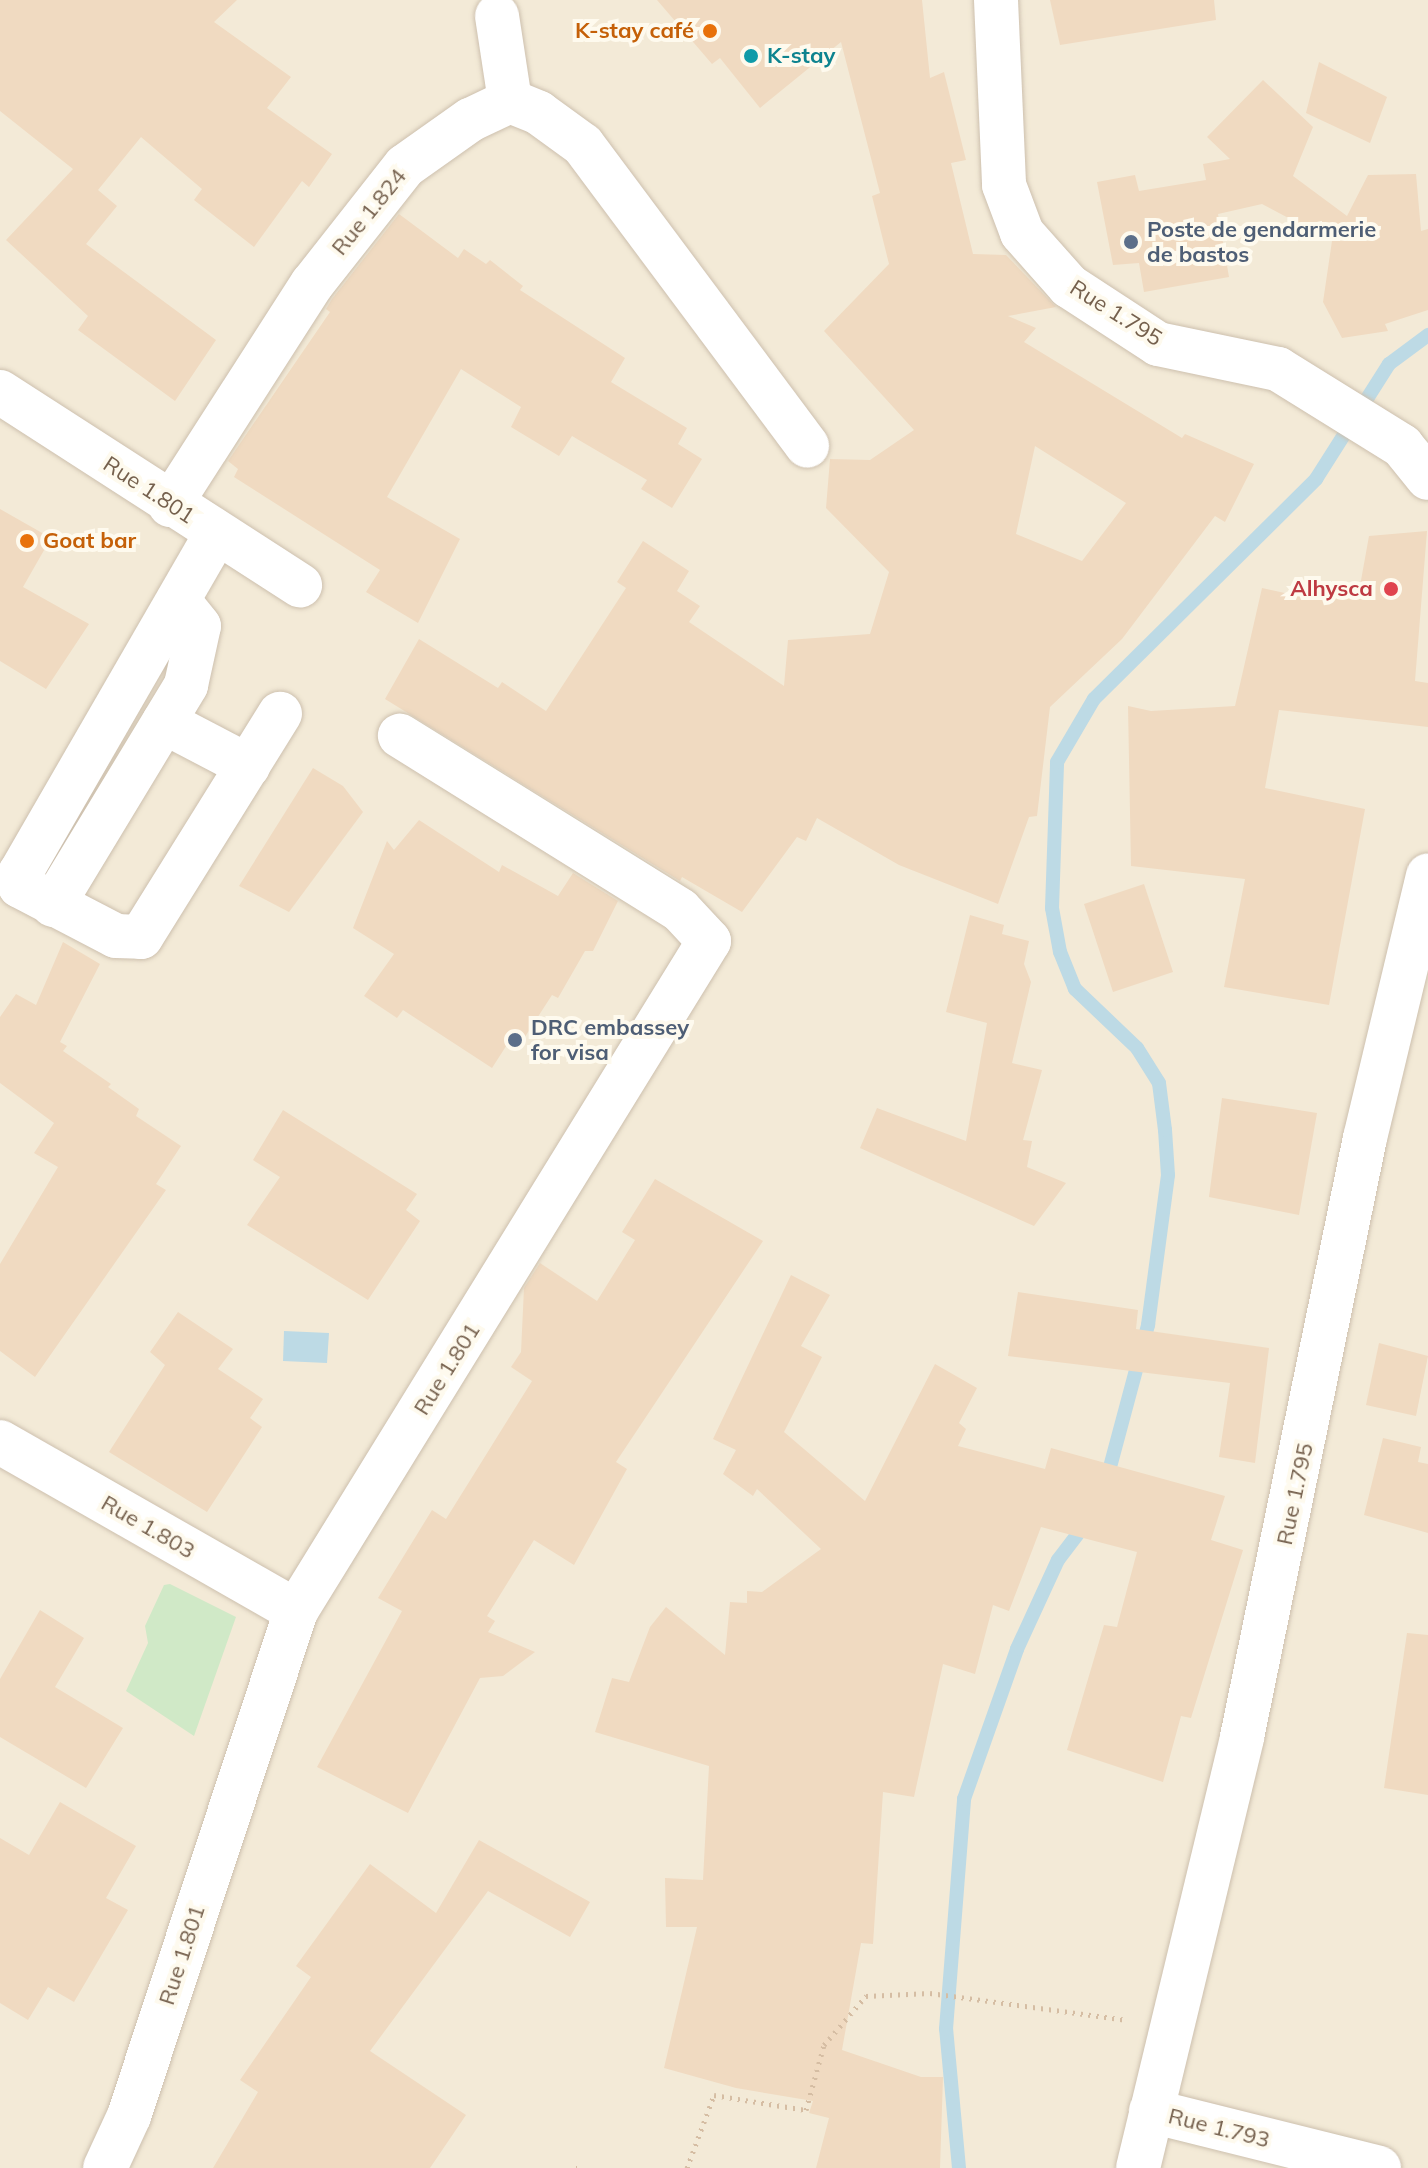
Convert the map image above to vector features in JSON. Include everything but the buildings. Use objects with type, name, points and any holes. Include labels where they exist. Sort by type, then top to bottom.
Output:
[{"type":"street","name":"Rue 1.795","points":[[996,0],[1004,185],[1022,233],[1069,286],[1158,344],[1278,369],[1317,392],[1415,462]]},
{"type":"street","points":[[499,5],[510,101],[539,113],[583,145],[807,446]]},
{"type":"street","name":"Rue 1.824","points":[[170,505],[312,284],[405,166],[470,120],[510,101]]},
{"type":"street","name":"Rue 1.801","points":[[0,392],[170,505],[300,585]]},
{"type":"street","points":[[216,534],[20,873],[20,886],[116,936],[141,937],[280,714]]},
{"type":"street","points":[[53,905],[164,722],[197,652],[199,626],[178,600]]},
{"type":"street","points":[[164,722],[248,766]]},
{"type":"street","name":"Rue 1.801","points":[[105,2168],[129,2116],[296,1611],[709,941],[680,910],[400,736]]},
{"type":"street","name":"Rue 1.795","points":[[1138,2168],[1169,2026],[1242,1737],[1365,1138],[1428,875]]},
{"type":"street","name":"Rue 1.803","points":[[0,1442],[296,1611]]},
{"type":"street","name":"Rue 1.793","points":[[1151,2111],[1379,2168]]},
{"type":"path","points":[[687,2168],[714,2095],[806,2110],[824,2045],[866,1996],[930,1993],[961,1996],[1169,2026]]},
{"type":"shaded area","points":[[0,0],[1428,0],[1428,2168],[0,2168]]},
{"type":"green space","points":[[170,1584],[236,1617],[194,1736],[126,1691],[148,1643],[145,1626],[164,1585]]},
{"type":"water","points":[[284,1331],[329,1333],[327,1363],[283,1361]]},
{"type":"waterway","points":[[1106,1482],[1148,1325],[1168,1175],[1165,1130],[1159,1083],[1137,1048],[1075,989],[1060,952],[1052,908],[1057,762],[1094,699],[1316,479],[1389,364],[1428,335]]},
{"type":"waterway","points":[[959,2168],[946,2029],[964,1799],[1017,1649],[1058,1560],[1087,1522]]},
{"type":"place","name":"K-stay café","points":[[710,31]]},
{"type":"place","name":"K-stay","points":[[751,56]]},
{"type":"place","name":"Poste de gendarmerie de bastos","points":[[1131,242]]},
{"type":"place","name":"Goat bar","points":[[27,541]]},
{"type":"place","name":"Alhysca","points":[[1391,589]]},
{"type":"place","name":"DRC embassey for visa","points":[[515,1040]]}]
